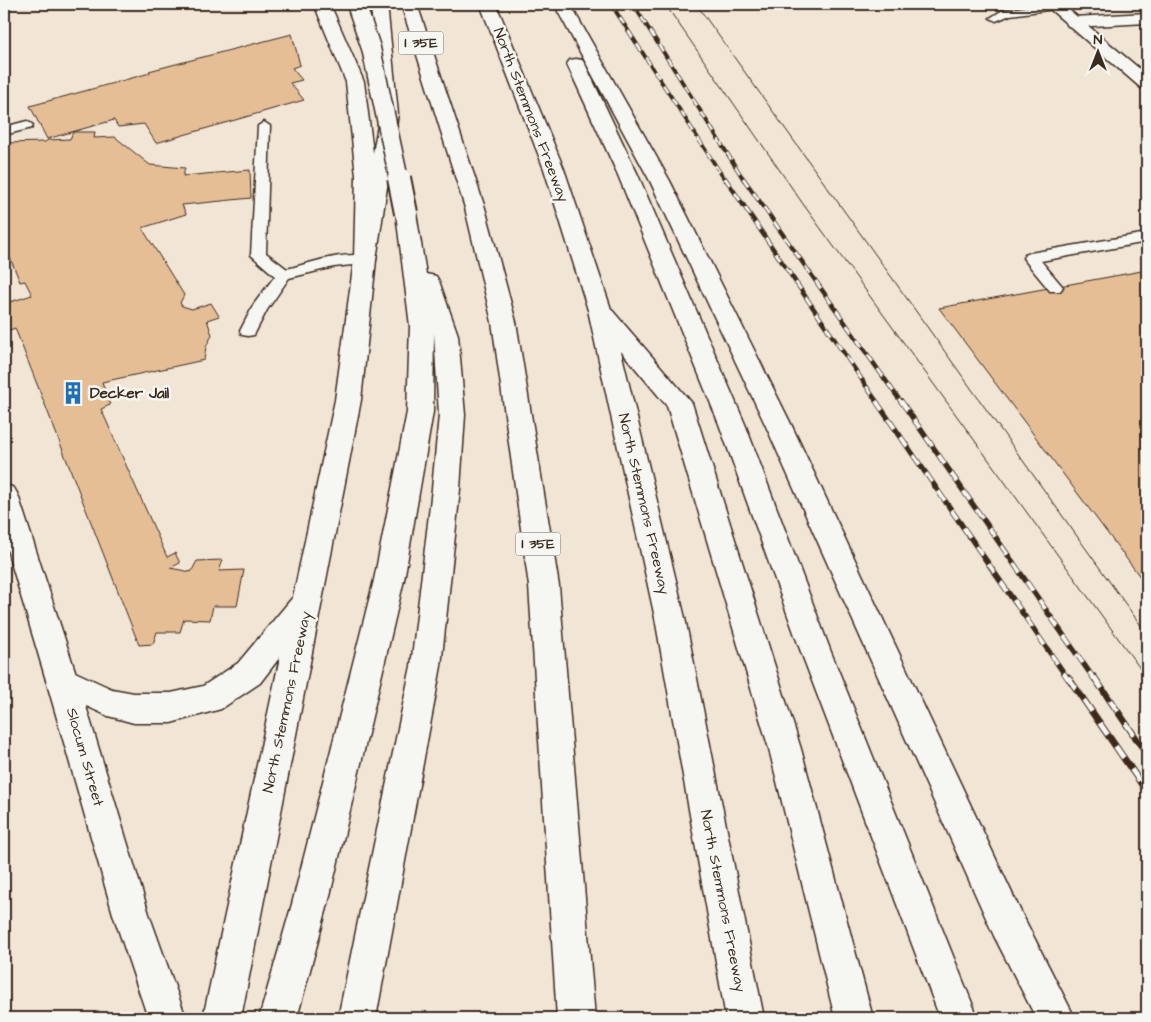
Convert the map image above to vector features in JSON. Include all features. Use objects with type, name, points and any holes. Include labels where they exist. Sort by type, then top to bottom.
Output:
[{"type":"main road","name":"North Stemmons Freeway","points":[[222,1018],[348,400],[365,260],[366,176],[356,82],[322,4]]},
{"type":"main road","points":[[278,1018],[310,904],[389,580],[420,412],[422,326],[406,213],[371,48],[356,4]]},
{"type":"main road","points":[[365,260],[389,114],[379,4]]},
{"type":"main road","name":"I 35E","points":[[409,4],[475,208],[504,322],[544,586],[576,1018]]},
{"type":"main road","name":"North Stemmons Freeway","points":[[488,4],[554,169],[600,310],[670,618],[745,1018]]},
{"type":"main road","points":[[548,4],[628,175],[732,424],[816,652],[959,1018]]},
{"type":"main road","points":[[562,4],[660,181],[778,424],[1006,923],[1056,1018]]},
{"type":"main road","points":[[1054,5],[1147,84]]},
{"type":"main road","points":[[1074,22],[1147,18]]},
{"type":"main road","points":[[356,1018],[426,666],[452,415],[446,335],[406,213]]},
{"type":"main road","points":[[600,310],[679,403],[785,748],[854,1018]]},
{"type":"main road","name":"Slocum Street","points":[[4,495],[62,680],[131,914],[167,1018]]},
{"type":"main road","points":[[62,680],[108,702],[134,708],[171,708],[210,699],[249,673],[307,602]]},
{"type":"lane","points":[[996,18],[1007,12],[1054,5]]},
{"type":"lane","points":[[4,131],[27,125]]},
{"type":"lane","points":[[264,126],[258,255],[284,275]]},
{"type":"lane","points":[[1055,287],[1030,258],[1147,238]]},
{"type":"lane","points":[[248,331],[260,308],[284,275],[334,262],[365,260]]},
{"type":"building","points":[[292,34],[300,65],[292,68],[302,80],[290,83],[304,100],[156,143],[144,124],[118,127],[114,120],[47,139],[30,106],[150,73],[149,71]]},
{"type":"building","name":"Decker Jail","points":[[73,132],[95,132],[94,138],[115,137],[150,165],[185,168],[183,176],[250,170],[251,198],[182,205],[186,214],[142,228],[184,295],[180,303],[182,306],[192,309],[211,303],[219,316],[207,320],[212,335],[206,347],[204,360],[102,382],[110,405],[101,409],[167,557],[175,553],[180,563],[170,568],[191,572],[197,561],[223,560],[219,571],[244,570],[237,606],[213,606],[210,620],[184,619],[180,632],[157,632],[153,644],[139,645],[15,328],[7,331],[4,323],[4,304],[32,295],[25,281],[20,282],[4,243],[4,143],[70,139]]},
{"type":"building","points":[[1147,270],[1147,586],[939,308]]},
{"type":"tram line","points":[[665,4],[803,204],[1147,678]]},
{"type":"tram line","points":[[696,4],[1147,634]]},
{"type":"railway","points":[[611,4],[725,180]]},
{"type":"railway","points":[[633,4],[744,180]]},
{"type":"railway","points":[[725,178],[877,402]]},
{"type":"railway","points":[[743,178],[901,402]]},
{"type":"railway","points":[[876,401],[1068,679]]},
{"type":"railway","points":[[901,401],[1094,679]]},
{"type":"railway","points":[[1068,677],[1147,792]]},
{"type":"railway","points":[[1094,677],[1147,754]]},
{"type":"place","name":"Decker Jail","points":[[73,393]]}]
